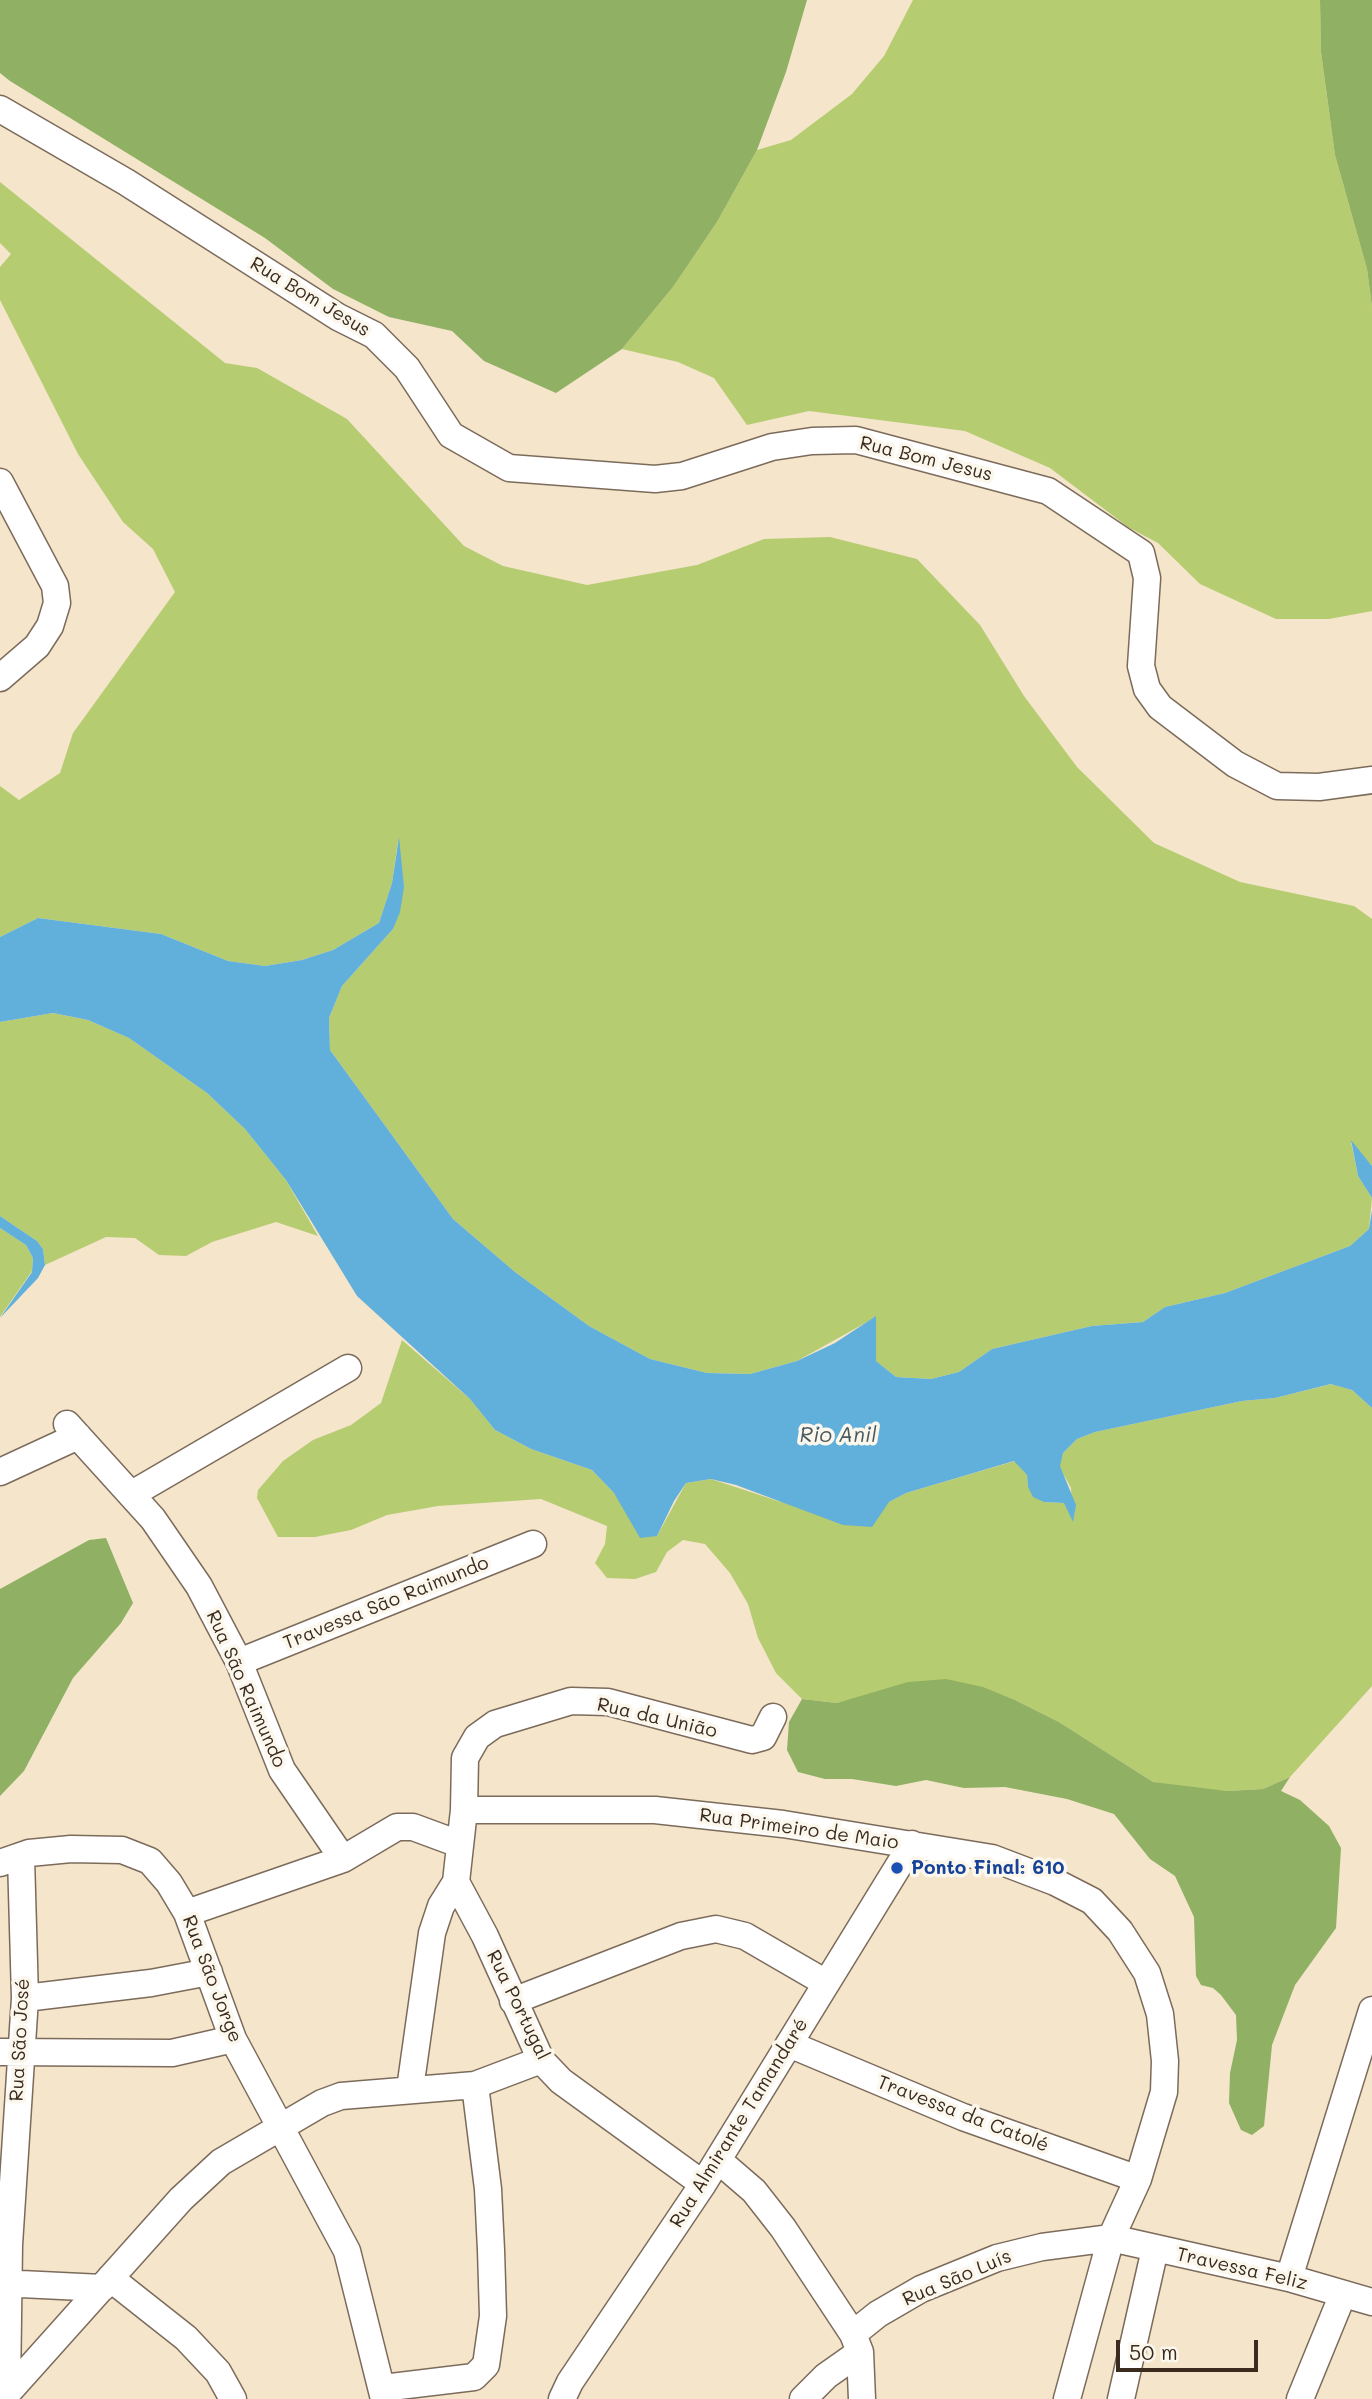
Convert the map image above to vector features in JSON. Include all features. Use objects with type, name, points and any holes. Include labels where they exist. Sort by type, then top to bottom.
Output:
[{"type":"street","name":"Rua Bom Jesus","points":[[0,109],[126,182],[338,317],[374,335],[407,368],[451,436],[509,468],[655,479],[682,476],[772,447],[812,441],[856,440],[1048,491],[1141,553],[1147,578],[1141,666],[1147,690],[1160,707],[1235,764],[1276,786],[1319,787],[1372,780]]},
{"type":"street","points":[[0,482],[52,578],[57,603],[50,626],[37,646],[0,678]]},
{"type":"street","points":[[132,1494],[348,1368]]},
{"type":"street","name":"Rua São Raimundo","points":[[0,1472],[73,1430],[132,1494],[199,1586],[239,1662],[282,1770],[343,1859]]},
{"type":"street","name":"Travessa São Raimundo","points":[[239,1662],[533,1544]]},
{"type":"street","name":"Rua da União","points":[[464,1810],[465,1758],[477,1737],[495,1724],[571,1701],[608,1702],[752,1740],[762,1737],[773,1717]]},
{"type":"street","points":[[410,2089],[432,1933],[441,1906],[456,1882],[464,1810]]},
{"type":"street","name":"Rua Primeiro de Maio","points":[[464,1810],[655,1810],[783,1824],[992,1858],[1055,1882],[1092,1901],[1120,1931],[1147,1973],[1160,2014],[1165,2062],[1164,2092],[1138,2179],[1111,2238],[1067,2399]]},
{"type":"street","points":[[187,1913],[343,1859],[397,1828],[405,1826],[459,1844]]},
{"type":"street","name":"Rua Almirante Tamandaré","points":[[562,2399],[570,2382],[703,2184],[912,1844]]},
{"type":"street","name":"Rua São Jorge","points":[[10,1860],[71,1849],[121,1850],[149,1861],[169,1882],[187,1913],[233,2039],[282,2125],[347,2251],[384,2393]]},
{"type":"street","name":"Rua São José","points":[[8,2394],[4,2283],[10,2052],[25,1998],[10,1860]]},
{"type":"street","name":"Rua Portugal","points":[[456,1882],[485,1936],[541,2060],[561,2081],[703,2184]]},
{"type":"street","points":[[513,2001],[681,1936],[716,1929],[745,1936],[826,1983]]},
{"type":"street","points":[[25,1998],[151,1983],[209,1972]]},
{"type":"street","points":[[1289,2278],[1372,2010]]},
{"type":"street","points":[[10,2052],[172,2053],[233,2039]]},
{"type":"street","name":"Travessa da Catolé","points":[[789,2044],[963,2117],[1138,2179]]},
{"type":"street","points":[[8,2394],[181,2199],[221,2162],[282,2125],[341,2096],[475,2085],[541,2060]]},
{"type":"street","points":[[384,2393],[474,2377],[486,2365],[493,2316],[488,2189],[475,2085]]},
{"type":"street","points":[[718,2160],[754,2191],[783,2228],[856,2343],[862,2399]]},
{"type":"street","name":"Travessa Feliz","points":[[1111,2238],[1289,2278],[1372,2302]]},
{"type":"street","name":"Rua São Luís","points":[[803,2399],[856,2343],[878,2314],[921,2289],[997,2258],[1042,2247],[1111,2238]]},
{"type":"street","points":[[1121,2399],[1155,2249]]},
{"type":"street","points":[[4,2283],[106,2283],[186,2338],[218,2372],[233,2399]]},
{"type":"street","points":[[1300,2399],[1343,2294]]},
{"type":"green space","points":[[0,0],[807,0],[786,72],[757,150],[717,222],[673,287],[622,349],[556,393],[484,361],[452,331],[389,317],[333,289],[265,238],[10,81],[0,73]]},
{"type":"green space","points":[[913,0],[1320,0],[1321,52],[1335,155],[1367,269],[1372,307],[1372,611],[1329,619],[1276,619],[1200,584],[1158,543],[1128,527],[1050,468],[965,431],[809,411],[747,425],[714,378],[678,362],[622,349],[673,287],[717,222],[757,150],[791,140],[852,94],[884,56]]},
{"type":"green space","points":[[1320,0],[1372,0],[1372,307],[1367,269],[1335,155],[1321,52]]},
{"type":"green space","points":[[0,182],[225,363],[257,368],[347,419],[464,546],[503,566],[587,585],[697,565],[764,539],[830,537],[917,559],[980,625],[1024,696],[1077,767],[1154,843],[1240,882],[1354,906],[1372,919],[1372,1166],[1351,1142],[1358,1176],[1372,1198],[1369,1229],[1350,1246],[1225,1293],[1165,1307],[1143,1322],[1092,1326],[992,1349],[959,1372],[931,1379],[896,1377],[876,1361],[876,1317],[797,1361],[750,1374],[707,1373],[650,1359],[589,1326],[515,1272],[453,1219],[330,1050],[329,1018],[342,986],[393,929],[398,841],[392,883],[379,923],[333,950],[302,960],[265,966],[228,961],[161,934],[38,918],[0,937],[0,786],[19,800],[60,773],[73,733],[175,592],[153,549],[123,522],[78,454],[0,300],[0,267],[11,254],[0,243]]},
{"type":"green space","points":[[53,1013],[88,1020],[129,1038],[207,1093],[245,1129],[286,1180],[318,1236],[276,1222],[212,1242],[186,1256],[159,1255],[135,1238],[106,1237],[45,1265],[43,1249],[37,1241],[0,1216],[0,1022]]},
{"type":"green space","points":[[0,1228],[26,1245],[33,1258],[32,1271],[0,1317]]},
{"type":"green space","points":[[402,1340],[470,1399],[495,1430],[531,1449],[592,1470],[614,1493],[632,1519],[657,1536],[686,1483],[711,1479],[781,1502],[889,1502],[906,1493],[1015,1461],[1027,1475],[1028,1487],[1044,1502],[1065,1503],[1073,1520],[1071,1488],[1059,1466],[1063,1453],[1077,1439],[1095,1432],[1242,1401],[1275,1398],[1332,1384],[1352,1390],[1372,1408],[1372,1686],[1290,1777],[1263,1789],[1189,1789],[1153,1782],[1059,1722],[1017,1701],[873,1694],[837,1703],[802,1699],[776,1673],[758,1638],[748,1604],[730,1573],[705,1544],[683,1540],[667,1552],[656,1572],[635,1579],[607,1578],[595,1563],[605,1544],[607,1526],[541,1499],[438,1506],[387,1515],[351,1530],[315,1537],[278,1537],[257,1498],[258,1490],[283,1461],[313,1440],[351,1425],[381,1403]]},
{"type":"green space","points":[[106,1538],[133,1603],[121,1623],[73,1678],[24,1771],[0,1796],[0,1589],[89,1540]]},
{"type":"green space","points":[[946,1679],[983,1687],[1017,1701],[1059,1722],[1153,1782],[1227,1791],[1263,1789],[1290,1777],[1281,1791],[1300,1800],[1329,1826],[1341,1848],[1336,1928],[1295,1985],[1272,2045],[1264,2126],[1252,2135],[1241,2130],[1229,2103],[1230,2073],[1237,2040],[1236,2015],[1221,1995],[1213,1988],[1201,1985],[1196,1976],[1194,1917],[1175,1876],[1150,1859],[1114,1814],[1067,1799],[1005,1787],[964,1788],[926,1780],[896,1786],[852,1779],[825,1779],[798,1772],[787,1750],[789,1722],[802,1699],[837,1703],[908,1682]]},
{"type":"water","name":"Rio Anil","points":[[399,837],[404,887],[400,912],[393,929],[342,986],[329,1018],[330,1050],[453,1219],[515,1272],[589,1326],[650,1359],[707,1373],[750,1374],[797,1361],[835,1343],[876,1316],[876,1361],[896,1377],[931,1379],[959,1372],[992,1349],[1092,1326],[1143,1322],[1165,1307],[1225,1293],[1350,1246],[1369,1229],[1372,1210],[1372,1408],[1352,1390],[1331,1384],[1275,1398],[1242,1401],[1095,1432],[1077,1439],[1063,1453],[1060,1466],[1076,1505],[1073,1522],[1064,1503],[1044,1502],[1033,1497],[1028,1487],[1027,1475],[1014,1461],[906,1493],[889,1502],[872,1527],[843,1525],[736,1485],[711,1479],[686,1483],[657,1536],[640,1538],[614,1493],[592,1470],[531,1449],[495,1430],[470,1399],[357,1296],[286,1180],[245,1129],[207,1093],[129,1038],[88,1020],[53,1013],[0,1022],[0,937],[38,918],[161,934],[228,961],[265,966],[302,960],[333,950],[379,923],[392,883]]},
{"type":"water","points":[[1351,1140],[1372,1166],[1372,1198],[1358,1176]]},
{"type":"water","points":[[0,1216],[37,1241],[43,1249],[45,1265],[38,1278],[0,1318],[32,1272],[33,1258],[26,1245],[0,1228]]},
{"type":"place","name":"Ponto Final: 610","points":[[897,1868]]}]
